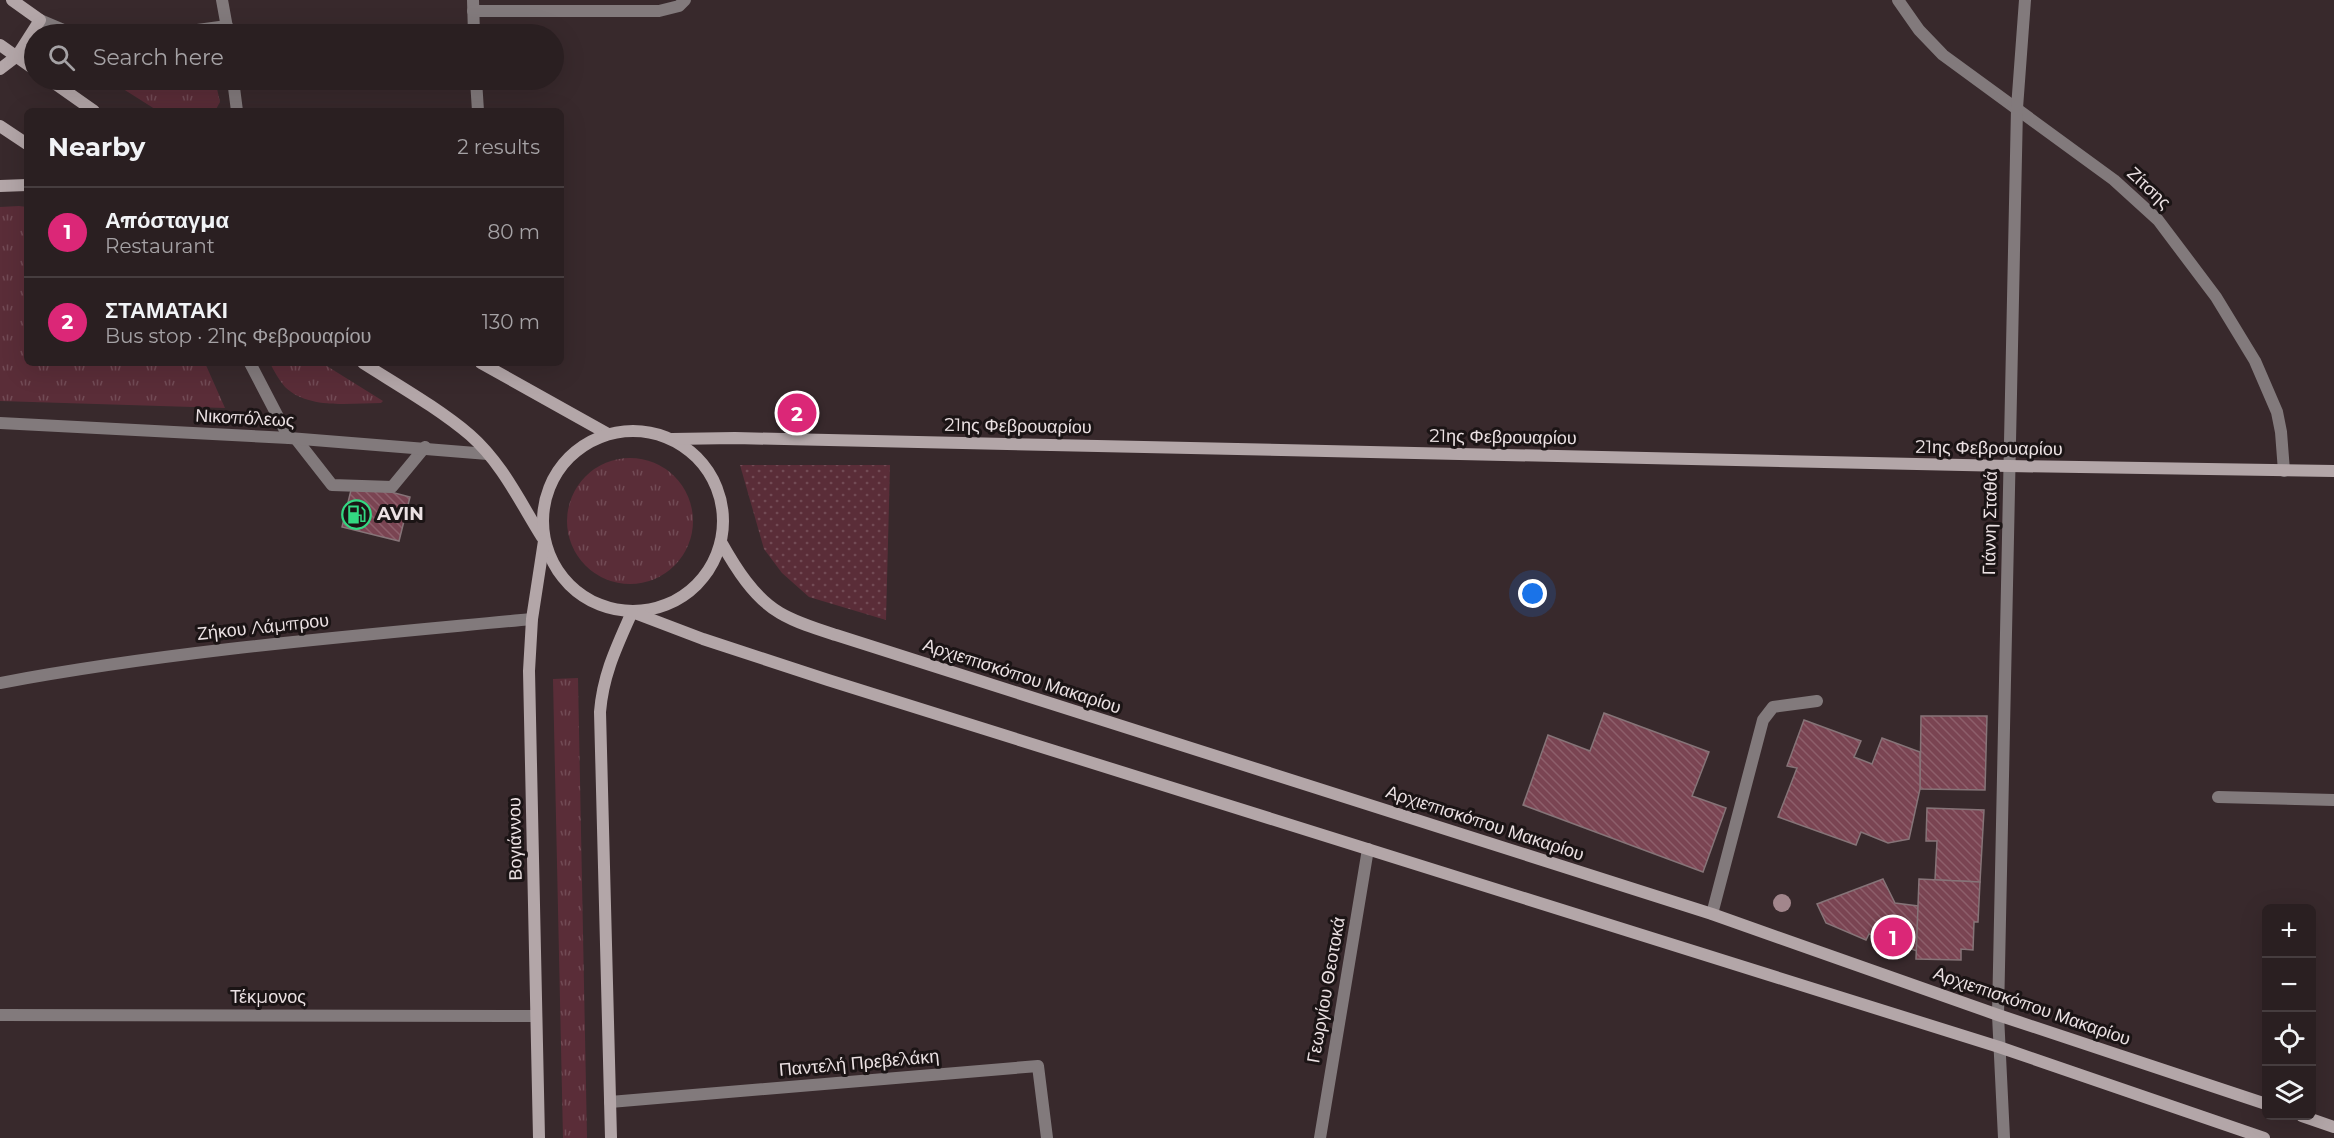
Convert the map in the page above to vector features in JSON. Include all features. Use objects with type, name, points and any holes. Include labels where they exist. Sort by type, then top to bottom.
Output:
[{"type":"main road","points":[[12,0],[40,20],[37,24]]},
{"type":"main road","points":[[0,45],[24,61]]},
{"type":"main road","points":[[0,69],[17,56],[24,45]]},
{"type":"main road","points":[[64,90],[90,108]]},
{"type":"main road","points":[[0,126],[24,142]]},
{"type":"main road","points":[[0,186],[24,185]]},
{"type":"main road","points":[[367,366],[470,435],[509,482],[544,541],[551,561],[562,578],[576,592],[593,603],[632,612],[704,639],[828,680],[1999,1047],[2264,1138]]},
{"type":"main road","points":[[490,366],[608,434]]},
{"type":"main road","points":[[544,541],[542,518],[546,495],[555,475],[569,456],[587,442],[608,434],[630,431],[652,432],[672,439],[692,453],[708,471],[719,494],[723,517],[721,542],[714,561],[703,578],[671,603],[632,612]]},
{"type":"main road","name":"21ης Φεβρουαρίου","points":[[672,439],[735,438],[2334,471]]},
{"type":"main road","name":"Βογιάννου","points":[[539,1138],[529,671],[532,619],[544,541]]},
{"type":"main road","name":"Αρχιεπισκόπου Μακαρίου","points":[[721,542],[728,556],[764,602],[796,621],[1712,914],[1998,1015],[2262,1103]]},
{"type":"main road","points":[[611,1138],[600,712],[602,687],[632,612]]},
{"type":"main road","points":[[2314,1120],[2334,1127]]},
{"type":"street","points":[[222,0],[226,24]]},
{"type":"street","points":[[474,24],[473,5],[659,11],[679,6],[685,0]]},
{"type":"street","name":"Ζίτσης","points":[[1898,0],[1919,30],[1943,55],[2017,108],[2137,200],[2158,220],[2231,321],[2259,369],[2277,412],[2284,471]]},
{"type":"street","name":"Γιάννη Σταθά","points":[[2004,1138],[1998,1015],[2017,108],[2025,0]]},
{"type":"street","points":[[40,20],[49,24]]},
{"type":"street","points":[[234,90],[237,108]]},
{"type":"street","points":[[477,90],[478,108]]},
{"type":"street","points":[[252,366],[292,438],[332,485],[392,488],[425,447]]},
{"type":"street","name":"Νικοπόλεως","points":[[0,423],[292,438],[425,447],[488,454]]},
{"type":"street","name":"Ζήκου Λάμπρου","points":[[0,683],[223,649],[532,619]]},
{"type":"street","points":[[1712,914],[1763,720],[1773,708],[1817,701]]},
{"type":"street","points":[[2218,797],[2334,800]]},
{"type":"street","name":"Γεωργίου Θεοτοκά","points":[[1320,1138],[1368,849]]},
{"type":"street","name":"Τέκμονος","points":[[0,1015],[536,1016]]},
{"type":"street","name":"Παντελή Πρεβελάκη","points":[[610,1102],[1038,1066],[1047,1138]]},
{"type":"green space","points":[[125,90],[217,90],[220,102],[217,108],[153,108]]},
{"type":"green space","points":[[0,207],[24,207],[24,366],[206,366],[225,408],[0,401]]},
{"type":"green space","points":[[272,366],[327,366],[383,401],[381,403],[344,404],[318,402],[295,394],[285,387]]},
{"type":"green space","points":[[630,458],[654,462],[675,476],[689,497],[693,521],[689,545],[675,566],[654,580],[630,584],[606,580],[585,566],[571,545],[567,521],[571,497],[585,476],[606,462]]},
{"type":"green space","points":[[740,465],[890,465],[886,620],[809,597],[782,573],[764,549]]},
{"type":"green space","points":[[578,678],[587,1138],[563,1138],[553,679]]},
{"type":"building","points":[[353,482],[410,497],[399,541],[342,527]]},
{"type":"building","points":[[1604,713],[1709,752],[1692,796],[1726,808],[1703,872],[1523,805],[1548,735],[1590,751]]},
{"type":"building","points":[[1921,716],[1987,716],[1985,790],[1920,789]]},
{"type":"building","points":[[1804,720],[1861,741],[1854,757],[1872,764],[1882,738],[1920,752],[1920,789],[1909,839],[1888,843],[1861,832],[1856,845],[1778,817],[1797,768],[1787,766]]},
{"type":"building","points":[[1927,808],[1984,810],[1980,882],[1935,880],[1937,841],[1926,841]]},
{"type":"building","points":[[1883,879],[1895,903],[1918,906],[1917,951],[1869,934],[1866,940],[1826,923],[1817,904]]},
{"type":"building","points":[[1919,879],[1980,882],[1978,922],[1974,922],[1973,950],[1961,949],[1961,960],[1916,959]]},
{"type":"place","name":"ΣΤΑΜΑΤΑΚΙ","points":[[797,413]]},
{"type":"place","name":"AVIN","points":[[356,514]]},
{"type":"place","name":"Απόσταγμα","points":[[1893,937]]}]
